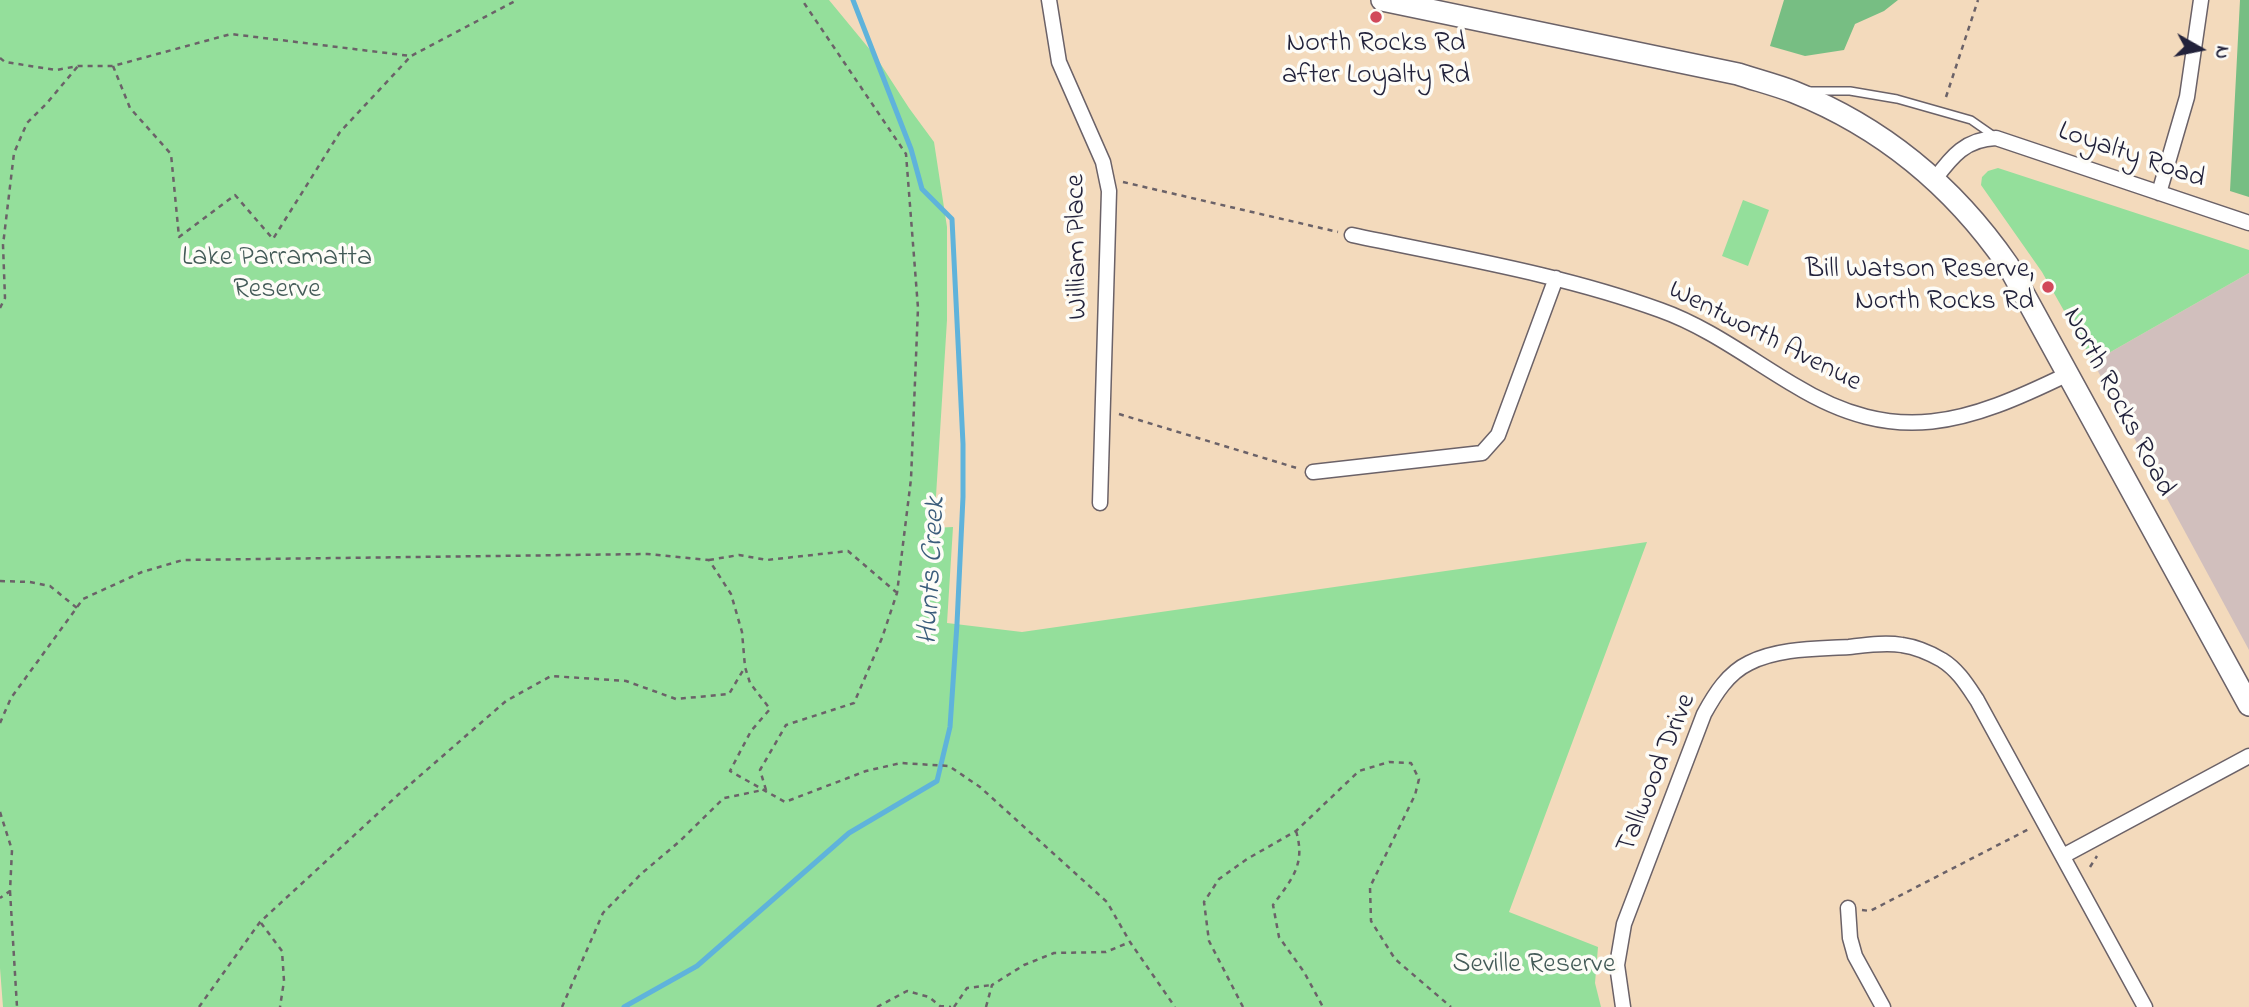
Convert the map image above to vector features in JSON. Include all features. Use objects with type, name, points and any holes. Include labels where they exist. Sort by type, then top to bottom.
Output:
[{"type":"main road","name":"North Rocks Road","points":[[1382,0],[1738,74],[1794,92],[1872,132],[1935,178],[1982,227],[2035,309],[2249,705]]},
{"type":"street","name":"William Place","points":[[1049,0],[1059,62],[1103,162],[1107,178],[1109,248],[1100,503]]},
{"type":"street","points":[[2159,193],[2187,97],[2201,0]]},
{"type":"street","points":[[1935,178],[1955,153],[1968,144],[1982,138],[1996,138]]},
{"type":"street","name":"Loyalty Road","points":[[1996,138],[2249,223]]},
{"type":"street","name":"Wentworth Avenue","points":[[1352,235],[1556,278],[1662,310],[1731,344],[1806,391],[1847,411],[1883,420],[1904,424],[1944,421],[1983,412],[2068,374]]},
{"type":"street","points":[[1313,472],[1482,453],[1498,435],[1556,278]]},
{"type":"street","name":"Tallwood Drive","points":[[1623,1007],[1618,965],[1624,924],[1704,714],[1723,684],[1749,663],[1791,650],[1883,644],[1920,649],[1943,661],[1961,676],[1978,700],[2145,1007]]},
{"type":"street","points":[[2063,856],[2249,756]]},
{"type":"street","points":[[1848,908],[1850,938],[1855,956],[1883,1007]]},
{"type":"lane","name":"Loyalty Road","points":[[1794,92],[1820,89],[1897,99],[1970,120],[1996,138]]},
{"type":"path","points":[[113,66],[130,108],[171,154],[179,237],[235,195],[273,239],[340,132],[411,56],[517,0]]},
{"type":"path","points":[[766,790],[760,770],[786,725],[854,703],[882,638],[897,593],[911,479],[918,309],[906,154],[802,0]]},
{"type":"path","points":[[1946,97],[1978,0]]},
{"type":"path","points":[[0,58],[5,62],[56,70],[78,66],[113,66],[231,34],[411,56]]},
{"type":"path","points":[[0,308],[5,298],[2,245],[14,153],[27,122],[78,66]]},
{"type":"path","points":[[1107,178],[1352,235]]},
{"type":"path","points":[[1102,409],[1313,472]]},
{"type":"path","points":[[0,723],[11,698],[83,599],[142,572],[183,560],[647,554],[709,560],[739,555],[766,560],[848,551],[897,593]]},
{"type":"path","points":[[709,560],[731,594],[742,632],[745,667],[750,683],[770,709],[751,731],[730,771],[785,802],[866,771],[901,763],[949,766],[980,787],[1107,902],[1130,942],[1175,1007]]},
{"type":"path","points":[[0,581],[50,586],[77,608]]},
{"type":"path","points":[[199,1007],[260,922],[399,794],[506,701],[551,676],[626,681],[676,699],[729,694],[745,667]]},
{"type":"path","points":[[1243,1007],[1209,941],[1204,902],[1219,879],[1247,859],[1296,831],[1359,771],[1389,762],[1412,763],[1419,779],[1415,795],[1370,887],[1371,921],[1395,959],[1451,1007]]},
{"type":"path","points":[[562,1007],[603,913],[724,798],[766,790]]},
{"type":"path","points":[[0,812],[12,850],[10,891],[17,1007]]},
{"type":"path","points":[[1848,908],[1870,911],[2043,822]]},
{"type":"path","points":[[1296,831],[1301,847],[1299,866],[1273,905],[1279,937],[1304,972],[1324,1007]]},
{"type":"path","points":[[2085,863],[2091,870],[2086,872]]},
{"type":"path","points":[[0,898],[10,891]]},
{"type":"path","points":[[260,922],[282,951],[284,981],[280,1007]]},
{"type":"path","points":[[877,1007],[907,991],[929,998],[940,1006],[952,1007],[967,988],[992,985],[1024,965],[1054,953],[1106,952],[1130,942]]},
{"type":"path","points":[[986,1007],[992,985]]},
{"type":"shaded area","points":[[2249,273],[2249,650],[2093,362]]},
{"type":"green space","points":[[0,0],[829,0],[876,57],[934,142],[947,227],[947,320],[934,528],[953,527],[947,623],[1022,632],[1647,542],[1509,912],[1598,947],[1595,983],[1601,1007],[3,1007],[0,968]]},
{"type":"green space","points":[[1784,0],[1898,0],[1884,11],[1855,24],[1844,50],[1805,56],[1770,46]]},
{"type":"green space","points":[[2240,0],[2249,0],[2249,197],[2230,191]]},
{"type":"green space","points":[[1998,168],[2249,250],[2249,273],[2093,362],[2042,272],[1981,185],[1982,177],[1988,171]]},
{"type":"green space","points":[[1743,200],[1769,210],[1748,266],[1722,256]]},
{"type":"waterway","name":"Hunts Creek","points":[[624,1007],[697,966],[849,833],[937,781],[950,727],[963,497],[952,219],[922,189],[911,149],[853,0]]},
{"type":"place","name":"North Rocks Rd after Loyalty Rd","points":[[1376,17]]},
{"type":"place","name":"Bill Watson Reserve, North Rocks Rd","points":[[2048,287]]},
{"type":"park label","name":"Lake Parramatta Reserve","points":[[277,275]]},
{"type":"park label","name":"Seville Reserve","points":[[1534,966]]}]
